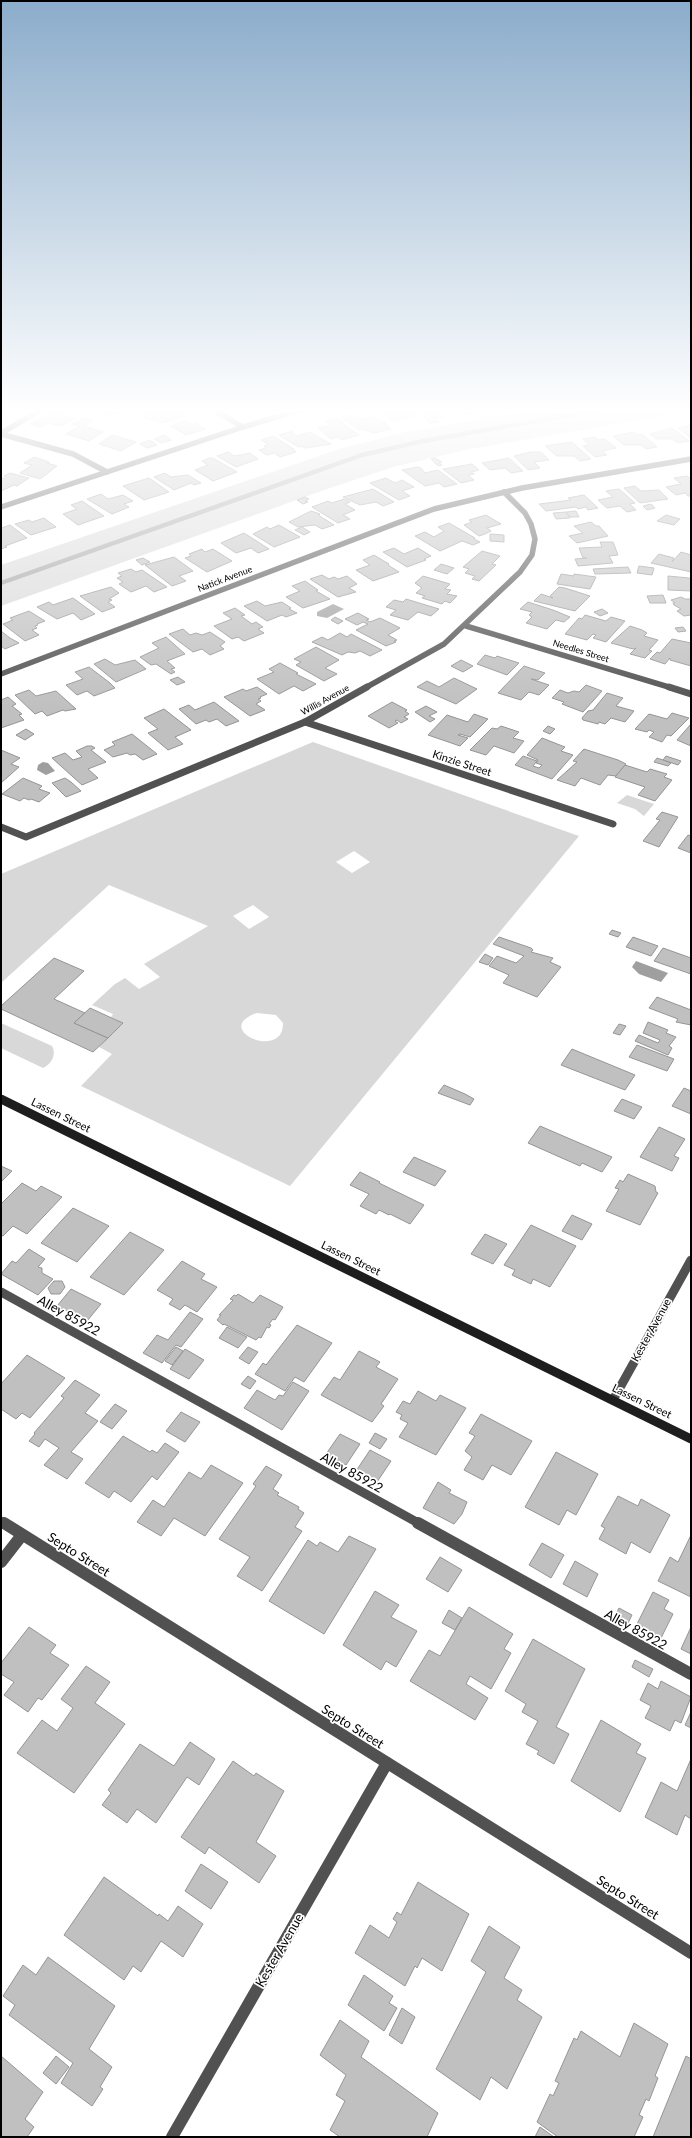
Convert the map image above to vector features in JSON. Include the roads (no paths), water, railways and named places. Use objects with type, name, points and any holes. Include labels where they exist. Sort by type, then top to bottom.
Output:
[{"type":"main road","name":"Lassen Street","points":[[1,1099],[691,1439]]},
{"type":"street","name":"Natick Avenue","points":[[1,674],[424,513],[444,508]]},
{"type":"street","name":"Willis Avenue","points":[[1,827],[26,837],[305,722],[444,644],[466,626],[529,561],[534,549],[535,534],[531,524],[520,508]]},
{"type":"street","name":"Needles Street","points":[[466,626],[691,694]]},
{"type":"street","name":"Kinzie Street","points":[[305,722],[613,824]]},
{"type":"street","name":"Kester Avenue","points":[[613,1400],[691,1260]]},
{"type":"street","name":"Alley 85922","points":[[1,1292],[691,1674]]},
{"type":"street","name":"Septo Street","points":[[1,1521],[691,1953]]},
{"type":"street","points":[[1,1562],[22,1535]]},
{"type":"street","name":"Kester Avenue","points":[[172,2137],[387,1763]]},
{"type":"waterway","points":[[1,583],[213,508]]}]
